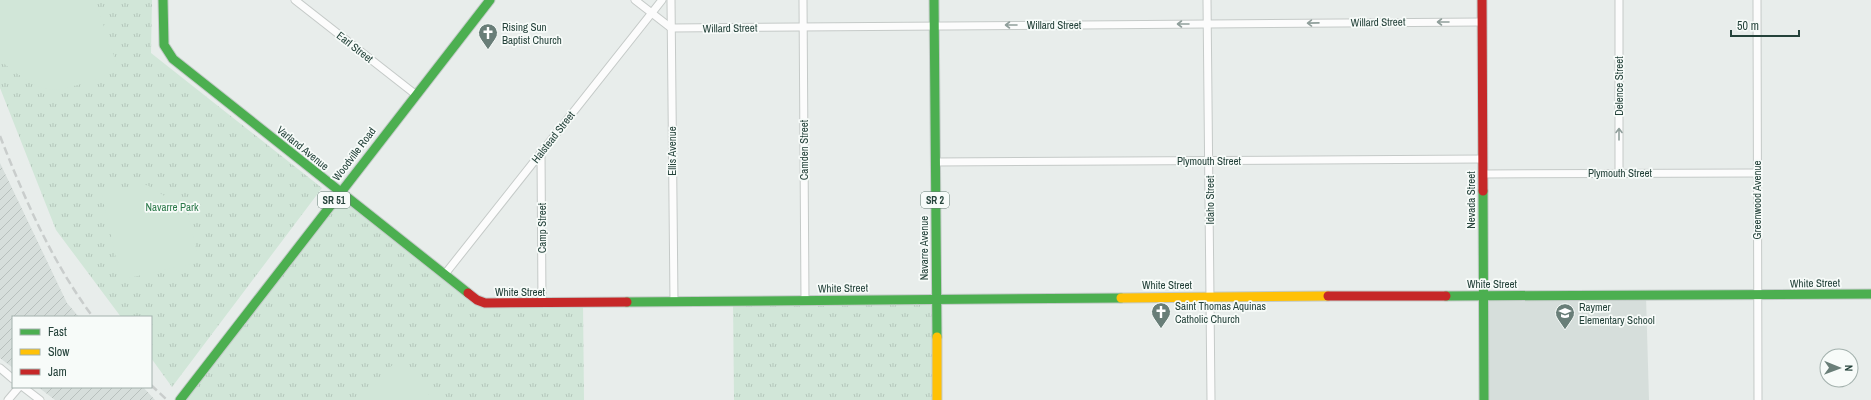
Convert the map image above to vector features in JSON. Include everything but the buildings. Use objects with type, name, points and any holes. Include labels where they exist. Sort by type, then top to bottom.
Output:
[{"type":"street","name":"Varland Avenue","points":[[163,0],[164,45],[173,59],[468,293]]},
{"type":"street","name":"Earl Street","points":[[295,0],[415,94]]},
{"type":"street","name":"Woodville Road","points":[[180,400],[415,94],[490,0]]},
{"type":"street","points":[[635,0],[671,28]]},
{"type":"street","name":"Halstead Street","points":[[445,274],[662,0]]},
{"type":"street","name":"Ellis Avenue","points":[[671,0],[674,302]]},
{"type":"street","name":"Camden Street","points":[[803,0],[805,301]]},
{"type":"street","name":"Navarre Avenue","points":[[934,0],[937,400]]},
{"type":"street","name":"Idaho Street","points":[[1208,0],[1211,400]]},
{"type":"street","name":"Nevada Street","points":[[1482,0],[1484,400]]},
{"type":"street","name":"Delence Street","points":[[1619,0],[1619,173]]},
{"type":"street","name":"Greenwood Avenue","points":[[1757,0],[1758,400]]},
{"type":"street","name":"Willard Street","points":[[671,28],[1482,22]]},
{"type":"street","name":"Camp Street","points":[[541,152],[542,304]]},
{"type":"street","name":"Plymouth Street","points":[[935,162],[1483,159]]},
{"type":"street","name":"Plymouth Street","points":[[1483,174],[1757,173]]},
{"type":"street","name":"White Street","points":[[468,293],[477,300],[485,303],[542,304],[936,299],[1758,296],[1871,294]]},
{"type":"street","points":[[0,368],[12,378]]},
{"type":"street","points":[[8,400],[17,388]]},
{"type":"street","points":[[24,388],[40,400]]},
{"type":"shaded area","points":[[0,163],[67,303],[78,316],[12,316],[12,367],[0,358]]},
{"type":"shaded area","name":"Raymer Elementary School","points":[[1483,296],[1646,296],[1649,400],[1484,400]]},
{"type":"shaded area","points":[[39,388],[144,388],[155,400],[55,400]]},
{"type":"green space","name":"Navarre Park","points":[[0,0],[152,0],[151,53],[322,188],[172,387],[152,359],[152,316],[120,316],[56,230],[0,88]]},
{"type":"green space","points":[[0,0],[95,0],[119,71],[77,85],[53,90],[40,87],[25,79],[0,60]]},
{"type":"green space","points":[[147,185],[187,210],[199,262],[129,278],[119,272],[102,195]]},
{"type":"green space","points":[[340,192],[477,300],[583,303],[584,400],[180,400]]},
{"type":"green space","points":[[936,299],[937,400],[734,400],[733,301]]},
{"type":"green space","points":[[394,363],[435,400],[362,400]]},
{"type":"railway","points":[[0,136],[19,184],[40,230],[65,275],[92,316]]},
{"type":"railway","points":[[152,386],[167,400]]},
{"type":"traffic: fast","points":[[163,0],[164,45],[173,59],[468,293]]},
{"type":"traffic: fast","points":[[180,400],[490,0]]},
{"type":"traffic: fast","points":[[934,0],[937,337]]},
{"type":"traffic: fast","points":[[1483,191],[1484,400]]},
{"type":"traffic: fast","points":[[1446,296],[1871,294]]},
{"type":"traffic: fast","points":[[627,302],[1121,298]]},
{"type":"traffic: slow","points":[[1121,298],[1328,296]]},
{"type":"traffic: slow","points":[[937,337],[937,400]]},
{"type":"traffic: jam","points":[[1482,0],[1483,191]]},
{"type":"traffic: jam","points":[[468,293],[477,300],[485,303],[627,302]]},
{"type":"traffic: jam","points":[[1328,296],[1446,296]]},
{"type":"place","name":"Rising Sun Baptist Church","points":[[488,50]]},
{"type":"place","name":"Saint Thomas Aquinas Catholic Church","points":[[1161,329]]},
{"type":"place","name":"Raymer Elementary School","points":[[1565,330]]}]
